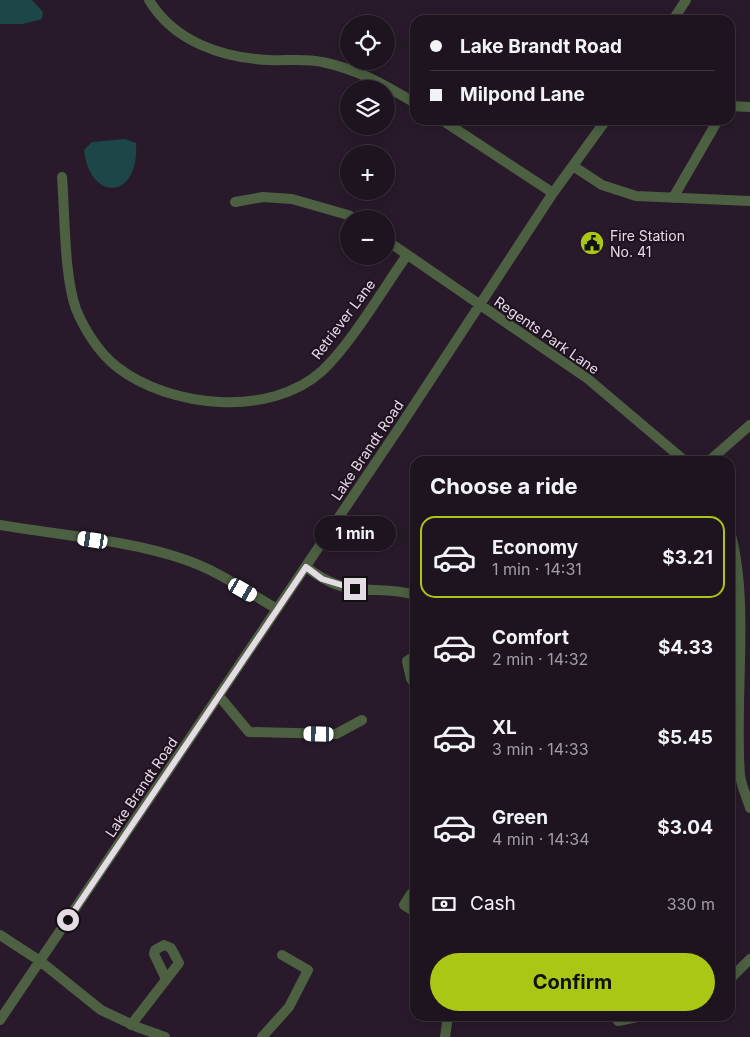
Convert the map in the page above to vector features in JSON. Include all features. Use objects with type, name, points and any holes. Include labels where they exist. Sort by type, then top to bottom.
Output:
[{"type":"street","points":[[149,0],[173,29],[199,46],[230,56],[267,60],[320,61],[345,67],[374,78],[410,100]]},
{"type":"street","points":[[676,15],[686,0]]},
{"type":"street","points":[[735,106],[750,107]]},
{"type":"street","points":[[450,125],[553,193]]},
{"type":"street","name":"Lake Brandt Road","points":[[0,1020],[306,567],[553,193],[602,125]]},
{"type":"street","points":[[673,198],[715,125]]},
{"type":"street","points":[[573,166],[602,185],[636,196],[750,201]]},
{"type":"street","name":"Retriever Lane","points":[[62,177],[71,286],[76,308],[88,335],[116,366],[144,384],[171,394],[210,400],[244,402],[273,397],[298,388],[322,371],[344,345],[406,255]]},
{"type":"street","points":[[235,202],[263,197],[292,199],[340,214]]},
{"type":"street","name":"Regents Park Lane","points":[[395,247],[588,379],[679,456]]},
{"type":"street","points":[[715,456],[750,425]]},
{"type":"street","points":[[0,525],[128,546],[182,558],[215,571],[277,609]]},
{"type":"street","points":[[735,553],[738,565],[741,608],[740,776],[750,808]]},
{"type":"street","points":[[306,567],[322,579],[340,586],[410,594]]},
{"type":"street","points":[[410,659],[407,661],[410,679]]},
{"type":"street","points":[[219,696],[249,732],[336,734],[362,720]]},
{"type":"street","points":[[410,896],[404,905],[410,909]]},
{"type":"street","points":[[0,935],[40,962],[101,1010],[164,1037]]},
{"type":"street","points":[[262,1037],[289,1007],[308,970],[282,955]]},
{"type":"street","points":[[735,973],[750,959]]},
{"type":"street","points":[[131,1024],[166,979]]},
{"type":"street","points":[[445,1037],[447,1021]]},
{"type":"street","points":[[618,1022],[622,1021]]},
{"type":"shaded area","points":[[0,0],[32,0],[43,12],[42,19],[23,24],[0,24]]},
{"type":"shaded area","points":[[125,139],[136,143],[135,162],[130,176],[123,184],[114,188],[104,186],[95,179],[88,167],[84,150],[92,142]]},
{"type":"place","name":"Fire Station No. 41","points":[[592,243]]},
{"type":"route","points":[[68,920],[306,567],[322,579],[355,589]]}]
